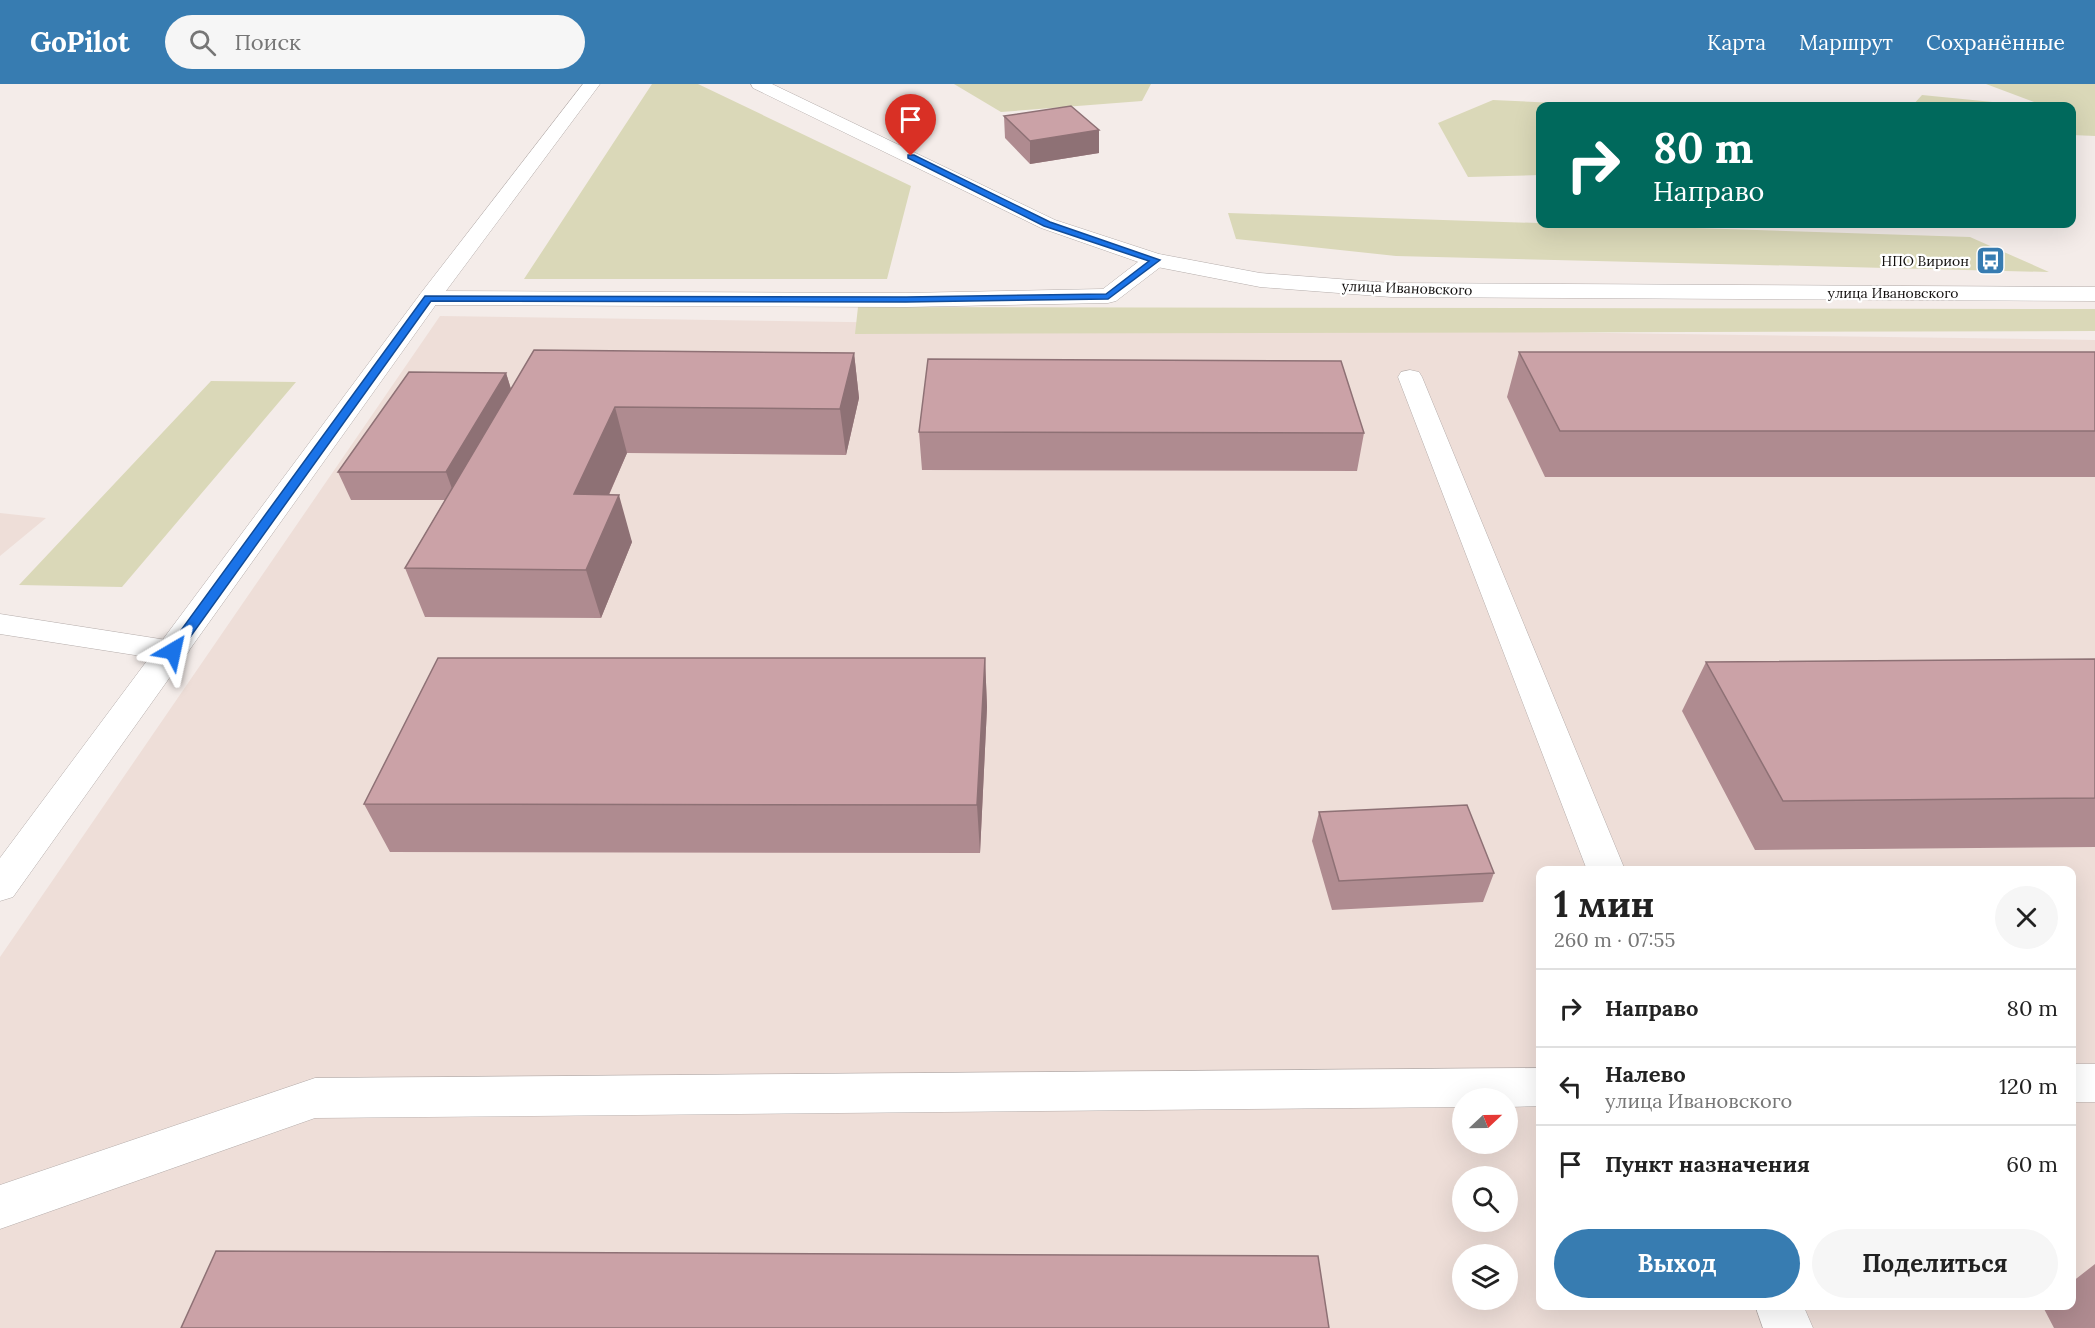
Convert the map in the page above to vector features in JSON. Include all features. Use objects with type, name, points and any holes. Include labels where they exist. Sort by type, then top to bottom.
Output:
[{"type":"main road","points":[[0,886],[429,298],[592,84]]},
{"type":"main road","name":"улица Ивановского","points":[[759,84],[1047,224],[1155,260],[1260,279],[1391,290],[2095,294]]},
{"type":"main road","points":[[429,298],[906,300],[1108,296],[1155,260]]},
{"type":"main road","points":[[1410,377],[1604,866]]},
{"type":"main road","points":[[0,624],[173,651]]},
{"type":"main road","points":[[2076,1083],[2095,1083]]},
{"type":"main road","points":[[0,1206],[315,1098],[1536,1087]]},
{"type":"main road","points":[[1781,1310],[1788,1328]]},
{"type":"shaded area","points":[[652,84],[698,84],[911,186],[887,279],[524,279]]},
{"type":"shaded area","points":[[954,84],[1151,84],[1142,101],[1001,112]]},
{"type":"shaded area","points":[[1986,84],[2095,84],[2095,136],[2076,135],[2076,102],[2034,102]]},
{"type":"shaded area","points":[[1922,95],[1993,102],[1916,102]]},
{"type":"shaded area","points":[[1493,100],[1536,102],[1536,175],[1468,177],[1438,123]]},
{"type":"shaded area","points":[[1228,213],[1536,223],[1536,228],[1692,228],[1970,237],[2049,272],[1396,256],[1236,239]]},
{"type":"shaded area","points":[[858,307],[2095,309],[2095,331],[855,334]]},
{"type":"shaded area","points":[[440,316],[2095,340],[2095,1328],[0,1328],[0,957]]},
{"type":"shaded area","points":[[211,381],[296,382],[122,587],[19,585]]},
{"type":"shaded area","points":[[0,513],[46,518],[0,556]]},
{"type":"building","points":[[1071,106],[1099,130],[1030,141],[1004,116]]},
{"type":"building","points":[[534,350],[854,353],[840,409],[615,407],[574,494],[619,495],[586,570],[405,568]]},
{"type":"building","points":[[1519,352],[2095,352],[2095,431],[1560,431]]},
{"type":"building","points":[[928,359],[1341,361],[1364,433],[919,432]]},
{"type":"building","points":[[409,372],[506,373],[446,472],[338,472]]},
{"type":"building","points":[[438,658],[985,658],[977,805],[364,804]]},
{"type":"building","points":[[2095,659],[2095,798],[1783,801],[1706,662]]},
{"type":"building","points":[[1467,805],[1494,873],[1339,881],[1319,812]]},
{"type":"building","points":[[216,1251],[1318,1256],[1329,1328],[181,1328]]},
{"type":"place","name":"НПО Вирион","points":[[1990,261]]},
{"type":"route","points":[[173,651],[429,298],[906,300],[1108,296],[1155,260],[1047,224],[911,156]]}]
